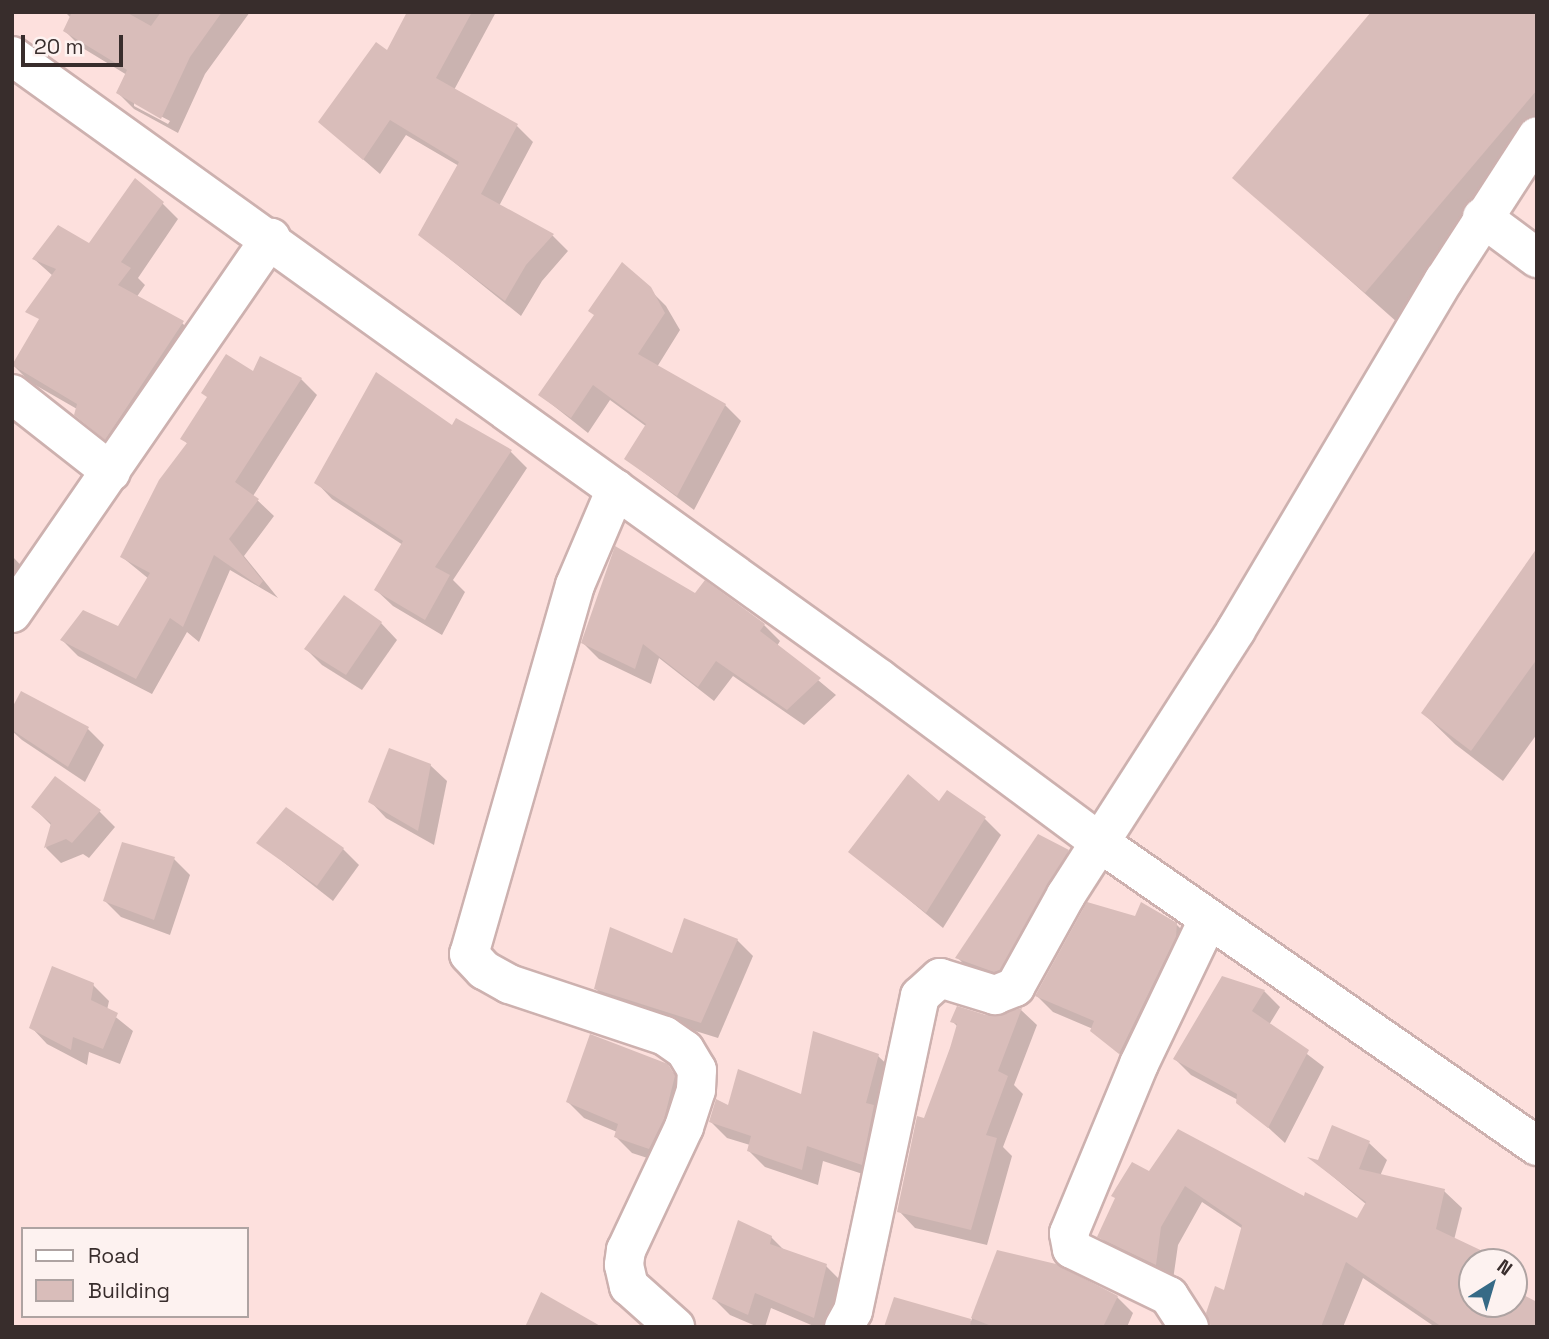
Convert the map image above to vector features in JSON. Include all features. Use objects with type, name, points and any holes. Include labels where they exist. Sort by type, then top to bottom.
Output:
[{"type":"street","points":[[12,56],[271,238],[1208,920],[1537,1146]]},
{"type":"street","points":[[844,1327],[859,1284],[920,996],[940,978],[995,995],[1015,987],[1100,841],[1236,630],[1482,218],[1537,136]]},
{"type":"street","points":[[1482,218],[1537,258]]},
{"type":"street","points":[[12,613],[271,238]]},
{"type":"street","points":[[12,394],[111,472]]},
{"type":"street","points":[[616,489],[575,585],[469,954],[484,970],[509,984],[665,1036],[685,1050],[697,1070],[696,1090],[684,1126],[626,1250],[624,1265],[629,1286],[675,1327]]},
{"type":"street","points":[[1189,1327],[1170,1296],[1072,1249],[1069,1233],[1134,1075],[1208,920]]},
{"type":"building","points":[[72,12],[126,12],[151,26],[161,12],[222,12],[190,57],[161,119],[116,93],[127,70],[63,31]]},
{"type":"building","points":[[407,12],[472,12],[436,78],[518,124],[481,194],[554,234],[526,265],[505,301],[418,235],[459,162],[390,120],[363,160],[318,122],[376,42],[387,50]]},
{"type":"building","points":[[1371,12],[1537,12],[1537,90],[1365,293],[1232,178]]},
{"type":"building","points":[[135,178],[164,202],[121,262],[131,268],[118,285],[184,321],[105,440],[74,415],[77,404],[12,365],[39,319],[25,312],[56,269],[32,259],[58,225],[89,243]]},
{"type":"building","points":[[622,262],[651,287],[665,313],[638,354],[726,404],[677,496],[624,459],[646,424],[593,385],[571,418],[538,395],[594,315],[588,311]]},
{"type":"building","points":[[226,354],[253,371],[260,356],[302,378],[235,482],[259,499],[229,539],[263,581],[259,586],[214,555],[183,627],[170,618],[136,679],[60,640],[83,610],[118,626],[150,573],[120,557],[159,480],[187,443],[180,439],[207,397],[201,393]]},
{"type":"building","points":[[376,372],[452,425],[456,418],[512,450],[435,567],[450,575],[425,620],[374,590],[403,541],[314,483]]},
{"type":"building","points":[[615,546],[695,593],[705,580],[765,624],[760,631],[821,678],[787,710],[716,661],[698,687],[643,644],[635,669],[581,643]]},
{"type":"building","points":[[1537,548],[1537,659],[1471,751],[1421,713]]},
{"type":"building","points":[[344,595],[382,622],[346,675],[304,649]]},
{"type":"building","points":[[21,691],[89,727],[68,767],[12,730],[12,708]]},
{"type":"building","points":[[389,748],[431,764],[418,831],[368,802]]},
{"type":"building","points":[[908,774],[939,801],[947,790],[986,817],[926,913],[848,852]]},
{"type":"building","points":[[55,776],[101,810],[72,843],[66,839],[44,848],[51,823],[31,807]]},
{"type":"building","points":[[286,807],[344,848],[317,886],[256,843]]},
{"type":"building","points":[[1038,834],[1069,850],[1000,970],[994,972],[955,958]]},
{"type":"building","points":[[122,842],[175,857],[154,920],[103,901]]},
{"type":"building","points":[[1087,902],[1135,916],[1141,902],[1177,923],[1176,937],[1119,1054],[1090,1031],[1094,1021],[1035,996]]},
{"type":"building","points":[[684,918],[738,939],[701,1023],[594,989],[610,927],[672,953]]},
{"type":"building","points":[[52,966],[94,983],[91,1000],[118,1013],[103,1049],[73,1037],[71,1050],[29,1028]]},
{"type":"building","points":[[1222,976],[1265,990],[1252,1011],[1309,1050],[1268,1128],[1236,1103],[1237,1094],[1173,1059]]},
{"type":"building","points":[[957,1006],[989,1016],[1022,1008],[998,1071],[1008,1076],[986,1135],[997,1138],[971,1230],[897,1212],[917,1116],[924,1118],[950,1048],[957,1024],[950,1022]]},
{"type":"building","points":[[813,1031],[879,1054],[866,1103],[874,1105],[862,1165],[807,1146],[802,1170],[747,1151],[751,1136],[709,1122],[716,1099],[728,1105],[738,1069],[801,1094]]},
{"type":"building","points":[[590,1034],[668,1064],[675,1076],[664,1119],[649,1149],[614,1137],[618,1124],[566,1102]]},
{"type":"building","points":[[1332,1125],[1370,1141],[1359,1169],[1445,1189],[1436,1229],[1476,1248],[1458,1248],[1458,1318],[1528,1318],[1528,1297],[1537,1302],[1537,1327],[1442,1327],[1346,1262],[1321,1327],[1211,1327],[1206,1313],[1215,1286],[1224,1290],[1242,1225],[1185,1186],[1161,1227],[1156,1265],[1097,1237],[1115,1198],[1111,1196],[1132,1162],[1149,1171],[1178,1129],[1304,1196],[1305,1192],[1357,1218],[1366,1202],[1307,1157],[1318,1160]]},
{"type":"building","points":[[738,1220],[772,1236],[770,1244],[827,1264],[814,1318],[755,1293],[748,1315],[712,1299]]},
{"type":"building","points":[[997,1250],[1056,1264],[1118,1296],[1103,1327],[994,1327],[971,1318]]},
{"type":"building","points":[[541,1292],[602,1327],[525,1327]]},
{"type":"building","points":[[894,1297],[971,1319],[970,1327],[884,1327]]}]
